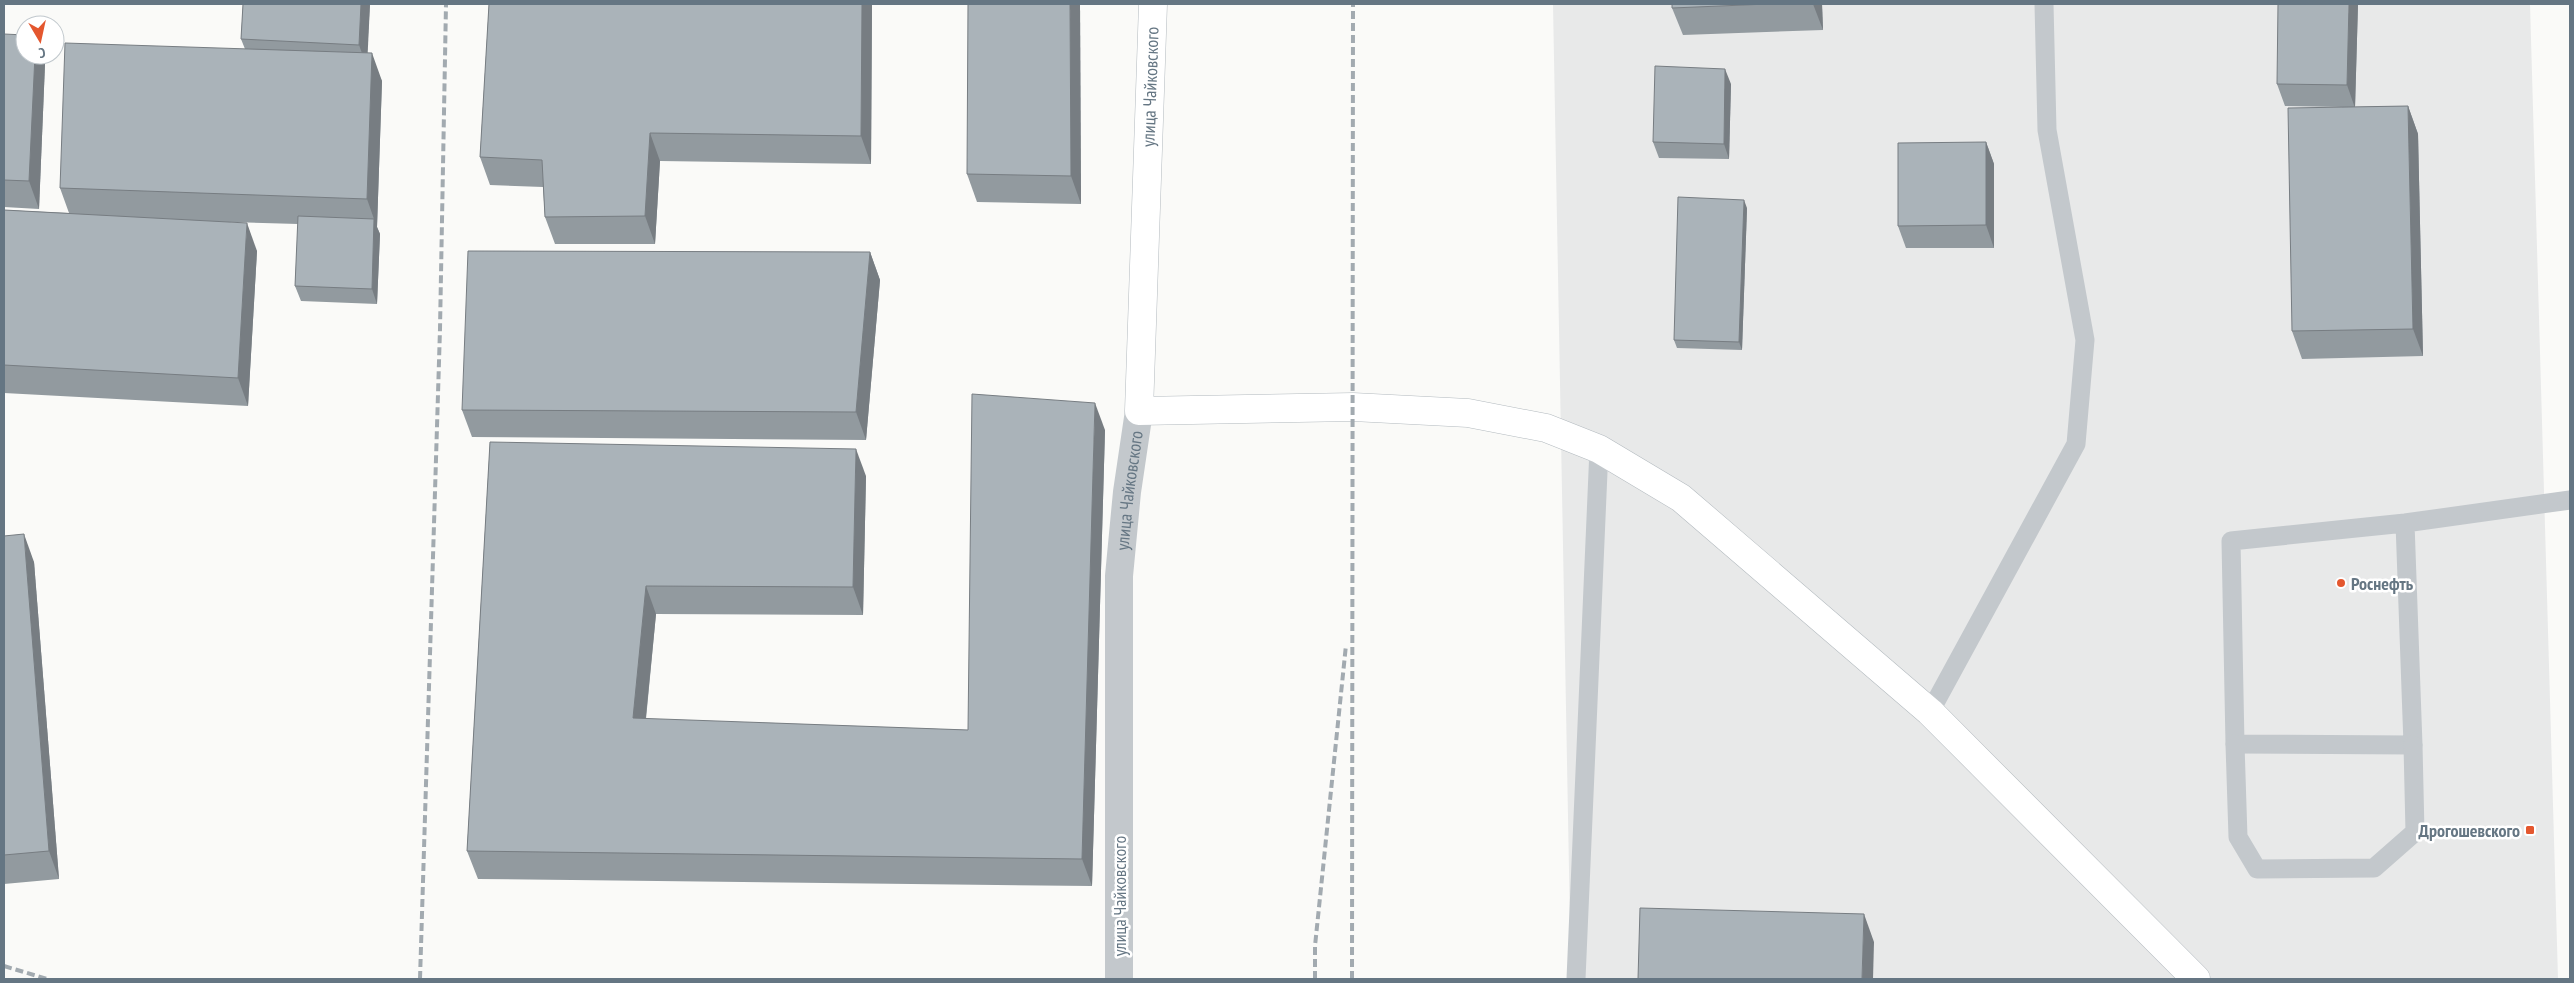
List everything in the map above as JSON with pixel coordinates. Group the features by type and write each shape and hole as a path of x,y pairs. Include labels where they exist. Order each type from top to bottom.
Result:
{"street":[{"name":"улица Чайковского","path":"1119,979 1119,576 1127,492 1139,411 1153,4"},
{"path":"1139,411 1352,407 1468,413 1546,428 1599,449 1681,498 1930,712 2196,979"}],"lane":[{"path":"1930,712 2076,444 2085,340 2047,130 2044,4"},
{"path":"1576,979 1599,449"},
{"path":"2405,523 2415,832 2374,868 2258,869 2238,837 2232,541 2405,523 2570,500"},
{"path":"2235,744 2413,745"}],"shaded area":[{"path":"1553,4 2530,4 2558,979 1571,979"}],"building":[{"path":"243,4 361,4 359,45 241,39"},
{"path":"489,4 862,4 861,136 650,133 645,216 545,217 542,160 480,157"},
{"path":"968,4 1070,4 1071,176 967,174"},
{"path":"1672,4 1768,4 1672,8"},
{"path":"2278,4 2349,4 2347,85 2277,84"},
{"path":"4,34 15,35 15,65 35,65 29,181 4,180"},
{"path":"65,43 372,53 367,199 60,188"},
{"path":"1655,66 1725,69 1724,144 1653,142"},
{"path":"2408,106 2413,329 2292,331 2288,108"},
{"path":"1986,142 1986,225 1898,226 1898,143"},
{"path":"1678,197 1744,200 1739,342 1674,340"},
{"path":"4,210 247,223 238,378 4,365"},
{"path":"298,216 374,219 372,289 295,286"},
{"path":"468,251 870,252 856,412 462,410"},
{"path":"972,394 1095,403 1082,859 467,851 490,442 856,449 853,587 646,586 633,718 968,730"},
{"path":"24,534 49,851 4,855 4,536"},
{"path":"1640,908 1864,914 1862,979 1638,979"}],"railway":[{"path":"420,979 440,329 446,4"},
{"path":"1352,979 1353,4"},
{"path":"1315,979 1315,946 1346,645"},
{"path":"4,966 47,979"}],"place":[{"name":"Роснефть","path":"2341,583"},
{"name":"Дрогошевского","path":"2530,830"}]}
